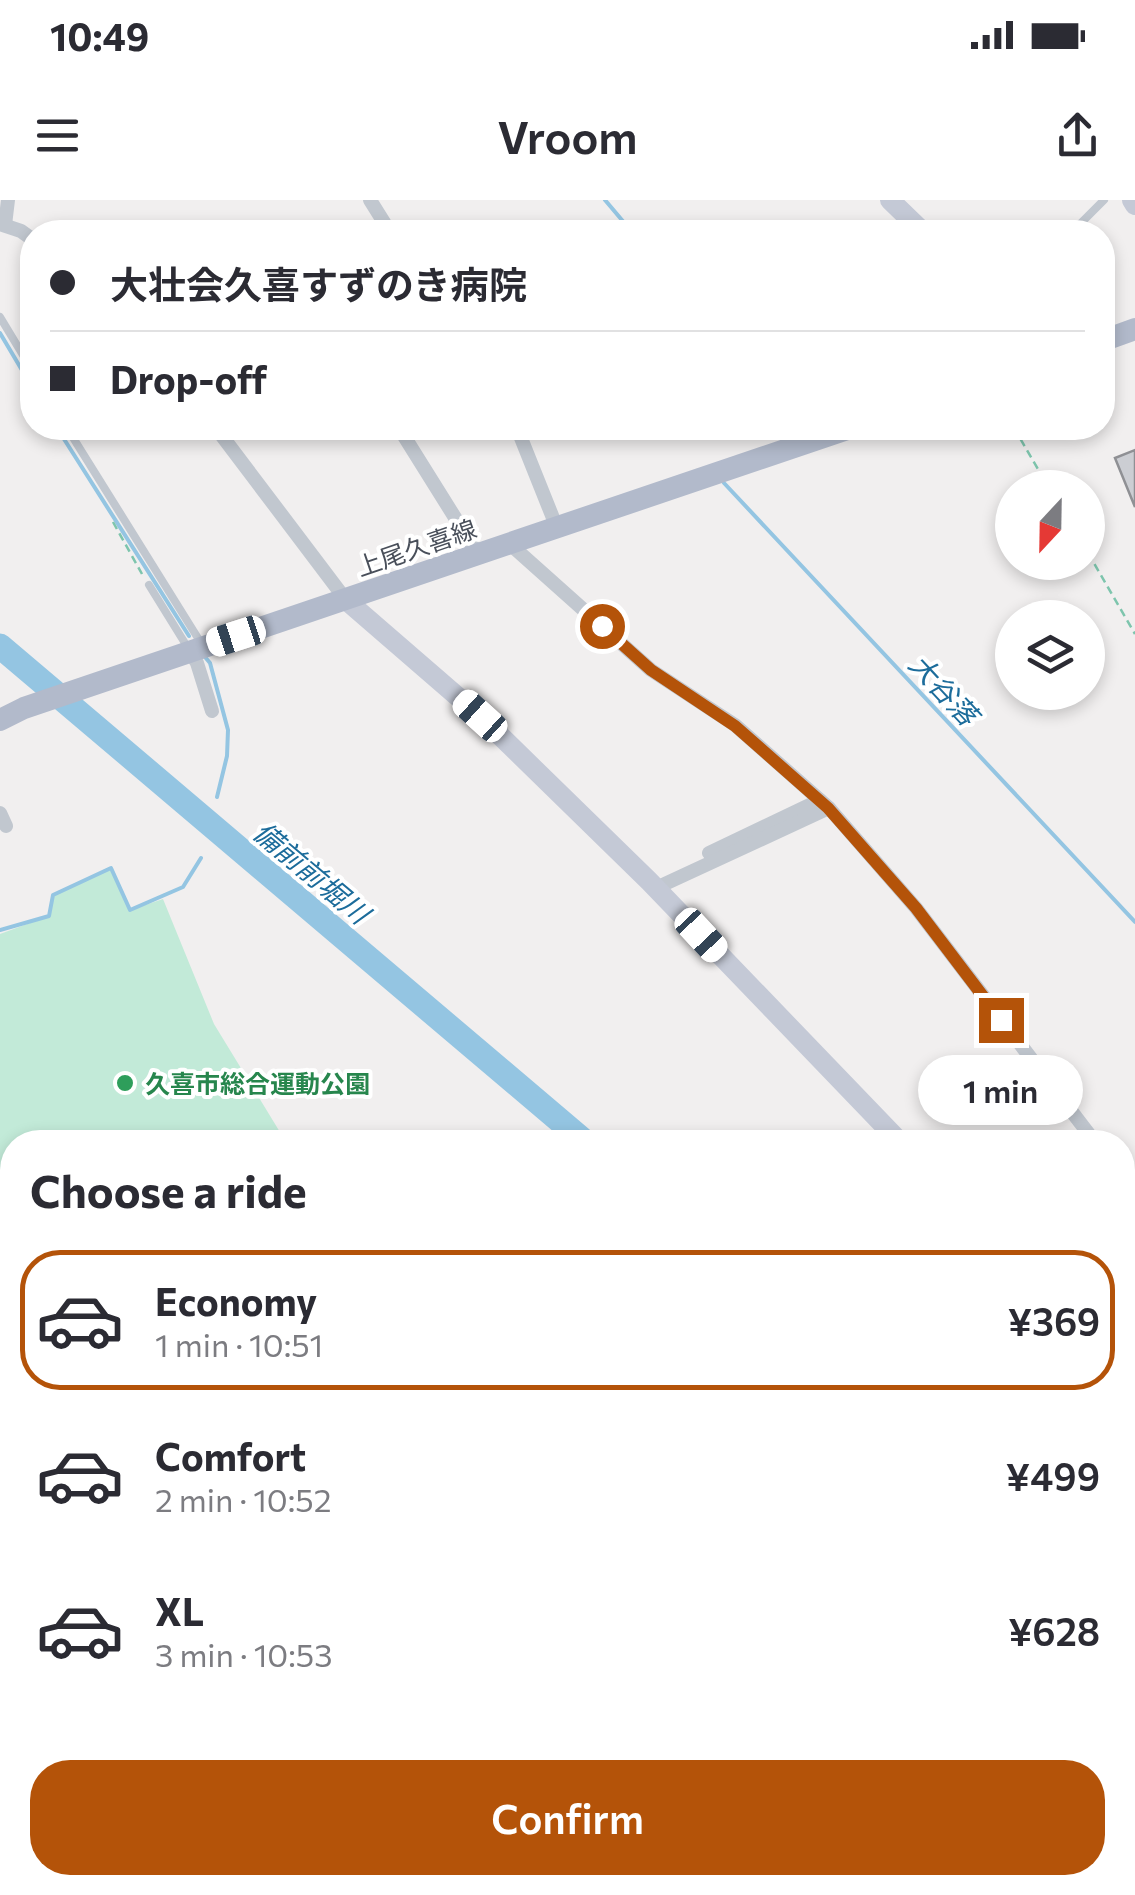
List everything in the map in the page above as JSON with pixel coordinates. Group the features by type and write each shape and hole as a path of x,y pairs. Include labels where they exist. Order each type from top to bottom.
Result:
{"main road":[{"name":"上尾久喜線","path":"0,720 41,702 815,440"}],"street":[{"path":"2,226 8,200"},
{"path":"890,200 911,220"},
{"path":"225,440 346,600 480,716 653,885 888,1130"},
{"path":"406,440 479,556"},
{"path":"523,440 557,528"},
{"path":"511,545 651,670 735,726 824,804 916,908 1086,1130"},
{"path":"196,649 212,711"},
{"path":"653,885 824,804"}],"lane":[{"path":"1084,220 1104,200"},
{"path":"0,317 20,350"},
{"path":"75,440 196,649"},
{"path":"149,585 196,649"}],"path":[{"path":"1021,440 1038,470"},
{"path":"111,523 149,585"},
{"path":"1104,580 1135,634"}],"green space":[{"name":"久喜市総合運動公園","path":"111,868 130,910 163,899 214,1024 279,1130 0,1130 0,934 49,916 53,895"}],"building":[{"path":"1135,450 1135,507 1115,458"}],"waterway":[{"path":"605,200 622,220"},
{"path":"0,333 20,367"},
{"path":"65,440 189,636"},
{"name":"大谷落","path":"724,483 1135,922"},
{"name":"備前前堀川","path":"0,646 571,1130"},
{"path":"205,657 228,730 227,756 217,797"},
{"path":"0,930 49,916 53,895 111,868 130,910 183,887 201,858"}],"place":[{"name":"久喜市総合運動公園","path":"125,1083"}],"route":[{"path":"602,626 651,670 735,726 828,808 916,908 1001,1020"}]}
